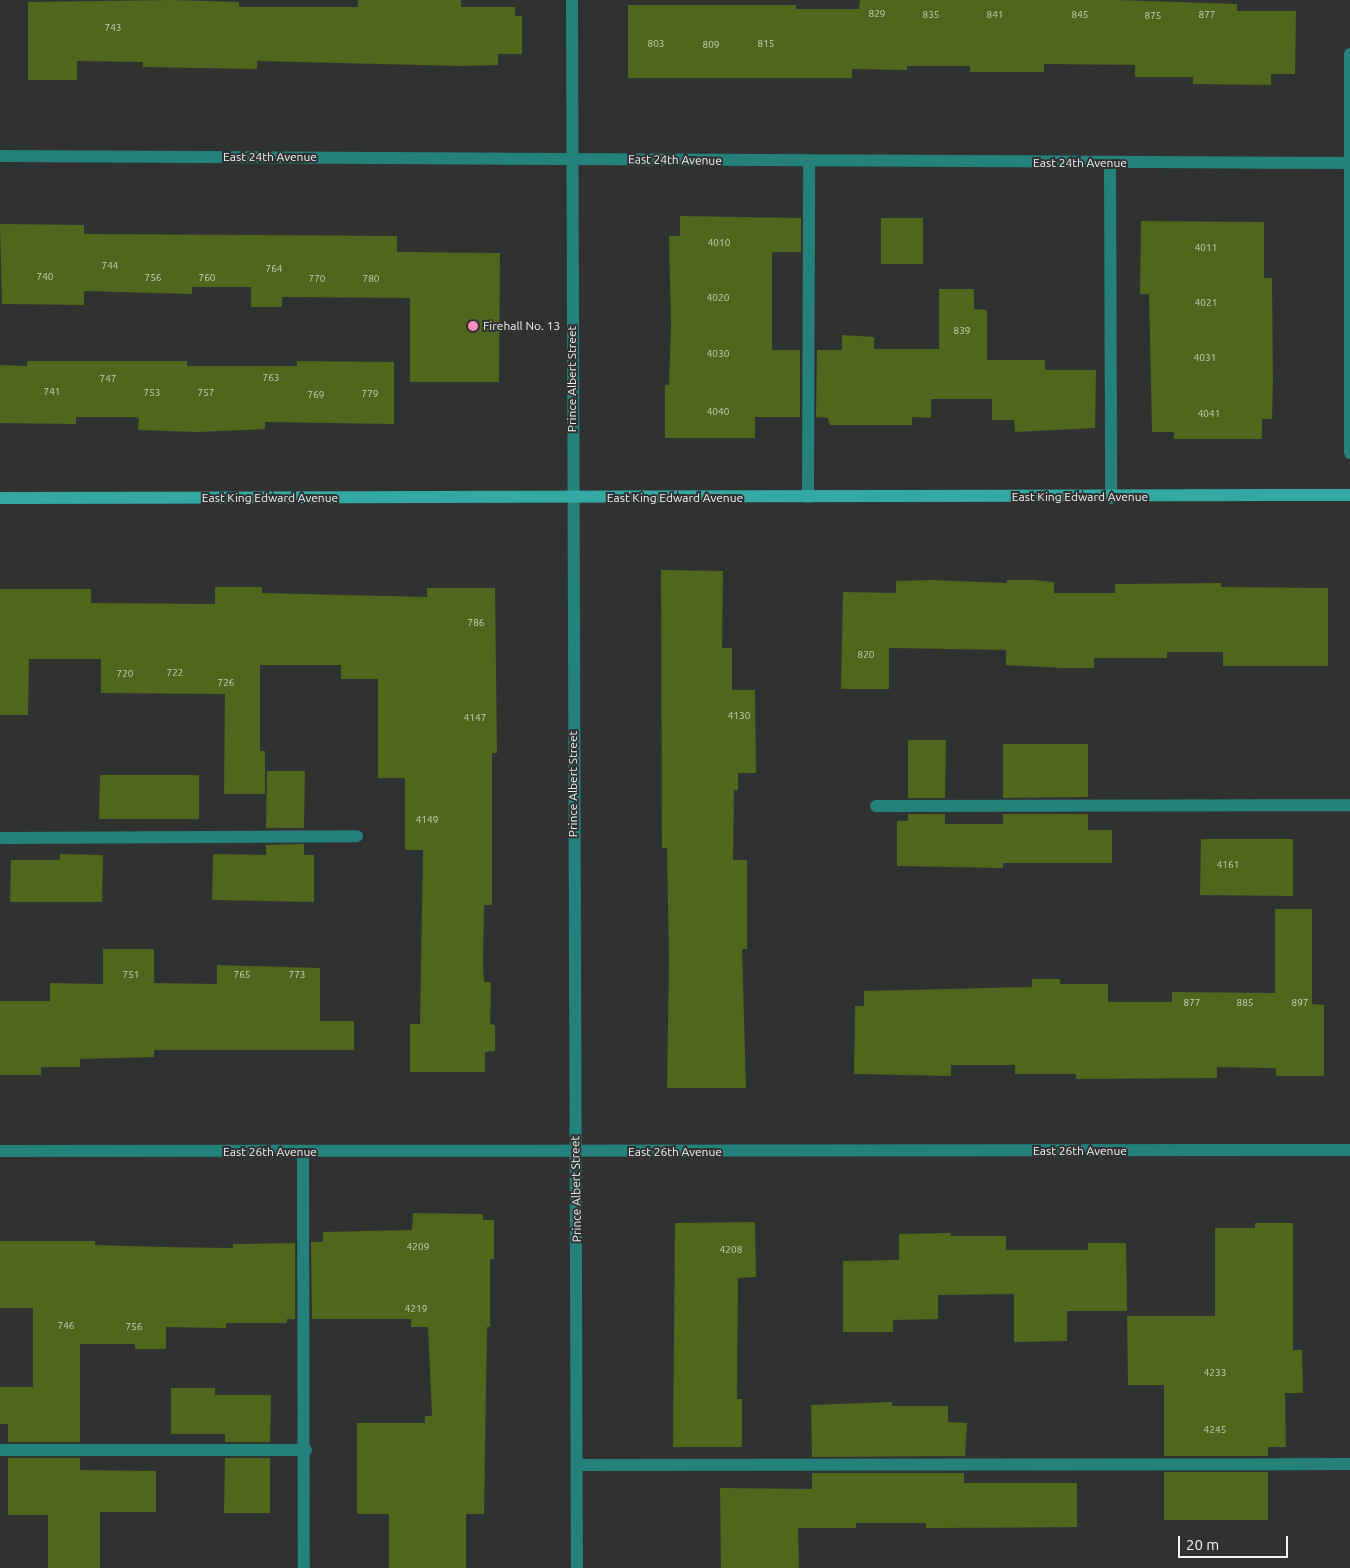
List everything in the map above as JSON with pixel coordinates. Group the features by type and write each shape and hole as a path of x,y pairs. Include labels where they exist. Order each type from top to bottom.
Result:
{"main road":[{"name":"East King Edward Avenue","path":"0,498 1111,498 1350,495"}],"street":[{"name":"Prince Albert Street","path":"572,0 572,498 577,1568"},
{"path":"1350,54 1350,452"},
{"name":"East 24th Avenue","path":"0,156 809,162 1350,163"},
{"path":"808,498 809,162"},
{"path":"1110,163 1111,498"},
{"path":"876,806 1350,805"},
{"path":"0,838 357,836"},
{"name":"East 26th Avenue","path":"0,1151 304,1153 1350,1150"},
{"path":"304,1153 306,1450 304,1568"},
{"path":"0,1450 306,1450"},
{"path":"577,1465 1350,1464"}],"building":[{"path":"172,0 239,2 239,7 358,7 358,0 461,0 461,7 515,7 515,16 522,16 522,54 498,54 498,65 461,66 257,61 257,69 143,67 143,62 77,61 77,80 28,80 28,2"},
{"path":"860,0 1116,0 1237,4 1237,11 1296,11 1295,74 1271,74 1271,85 1193,84 1193,77 1135,77 1135,65 1044,64 1044,72 970,72 970,66 907,66 907,70 852,69 852,78 628,78 628,5 796,5 796,9 859,9"},
{"path":"680,216 801,218 801,252 772,252 772,350 800,350 800,417 755,417 755,438 665,438 665,385 669,385 671,326 669,236 680,236"},
{"path":"881,218 923,218 923,264 881,264"},
{"path":"1141,221 1264,222 1264,278 1272,278 1273,381 1272,419 1262,419 1262,439 1174,439 1174,432 1152,432 1149,294 1140,294"},
{"path":"0,224 84,225 84,234 397,236 397,252 500,253 499,382 410,382 410,298 282,297 282,307 251,307 251,287 192,287 192,294 84,291 84,305 2,304"},
{"path":"939,289 974,289 974,309 987,310 987,360 1045,360 1045,370 1096,370 1095,428 1015,432 1014,420 992,420 992,399 931,399 931,418 912,417 912,425 830,425 828,418 816,417 817,350 842,350 842,335 874,337 874,349 939,349"},
{"path":"27,361 187,361 187,366 297,366 297,361 394,362 394,424 265,422 265,429 197,432 138,430 139,419 135,417 76,417 76,424 0,423 0,365 27,366"},
{"path":"661,570 723,571 722,648 732,648 732,690 755,690 756,773 738,773 738,790 734,790 733,860 747,860 747,949 742,949 746,1088 667,1088 669,960 667,848 662,848"},
{"path":"931,580 1007,583 1007,580 1054,582 1054,593 1115,593 1115,584 1221,583 1221,587 1328,588 1328,666 1223,666 1223,652 1167,652 1167,658 1094,658 1094,668 1062,668 1006,665 1006,650 889,648 889,689 841,689 843,592 896,593 896,581"},
{"path":"215,587 262,587 262,593 427,597 427,588 495,588 497,753 492,753 492,905 484,905 483,964 484,982 491,982 490,1024 495,1025 495,1051 485,1052 485,1072 410,1072 410,1024 420,1024 423,850 405,850 405,778 378,778 378,679 341,679 341,665 260,665 260,751 265,751 265,794 224,794 225,694 101,693 101,659 29,659 28,715 0,715 0,589 91,589 91,603 215,604"},
{"path":"908,740 946,740 945,798 908,798"},
{"path":"1003,744 1088,744 1088,797 1003,798"},
{"path":"267,771 305,771 304,828 266,828"},
{"path":"100,775 199,775 199,819 99,819"},
{"path":"908,814 945,814 945,824 1003,824 1003,814 1088,814 1088,830 1112,830 1112,863 1003,863 1003,868 897,866 897,821 908,821"},
{"path":"1201,839 1293,839 1293,896 1200,895"},
{"path":"304,844 304,855 314,855 314,902 212,900 213,854 266,855 266,845"},
{"path":"60,854 103,855 102,902 10,902 11,860 60,860"},
{"path":"1275,909 1312,909 1312,1004 1324,1005 1324,1076 1276,1076 1276,1068 1217,1067 1217,1078 1076,1079 1076,1074 1015,1074 1015,1065 951,1065 951,1076 854,1074 855,1006 864,1006 864,991 1032,987 1032,979 1060,979 1060,984 1108,984 1108,1002 1172,1002 1172,992 1275,993"},
{"path":"103,949 154,949 154,983 217,984 217,965 320,968 320,1021 354,1021 354,1050 154,1050 154,1057 80,1059 80,1067 41,1067 41,1075 0,1075 0,1001 50,1001 50,983 103,984"},
{"path":"413,1213 483,1214 483,1220 494,1220 494,1259 490,1259 490,1327 487,1327 484,1514 466,1514 466,1568 389,1568 389,1514 357,1514 357,1423 425,1423 425,1416 432,1416 428,1327 411,1327 411,1319 312,1319 311,1242 323,1242 323,1232 412,1230"},
{"path":"755,1222 756,1277 738,1278 737,1399 742,1399 742,1447 673,1447 675,1223"},
{"path":"1255,1223 1293,1223 1293,1350 1302,1350 1303,1393 1285,1393 1286,1447 1268,1447 1268,1456 1164,1456 1164,1385 1128,1385 1127,1316 1215,1316 1215,1228 1255,1228"},
{"path":"951,1233 951,1236 1006,1236 1006,1250 1088,1250 1088,1243 1126,1243 1127,1311 1067,1311 1067,1341 1014,1342 1014,1294 938,1295 938,1319 893,1320 893,1332 843,1332 843,1261 899,1260 899,1234"},
{"path":"0,1241 95,1241 95,1245 233,1248 233,1244 295,1243 295,1319 287,1319 287,1323 226,1323 226,1328 166,1327 166,1349 135,1349 135,1344 80,1344 80,1442 8,1442 8,1424 0,1424 0,1387 33,1387 33,1308 0,1308"},
{"path":"171,1388 215,1388 215,1395 271,1395 270,1442 225,1442 225,1434 171,1434"},
{"path":"892,1402 892,1406 948,1406 948,1422 967,1423 965,1456 812,1457 811,1405"},
{"path":"8,1458 80,1458 80,1470 156,1471 156,1512 100,1512 100,1568 48,1568 48,1515 8,1515"},
{"path":"225,1458 270,1458 270,1513 224,1513"},
{"path":"1164,1472 1268,1472 1268,1520 1164,1520"},
{"path":"812,1473 964,1473 964,1483 1077,1483 1077,1527 926,1528 926,1523 856,1523 856,1528 798,1528 799,1568 721,1568 720,1488 812,1489"}],"place":[{"name":"Firehall No. 13","path":"473,326"}]}
